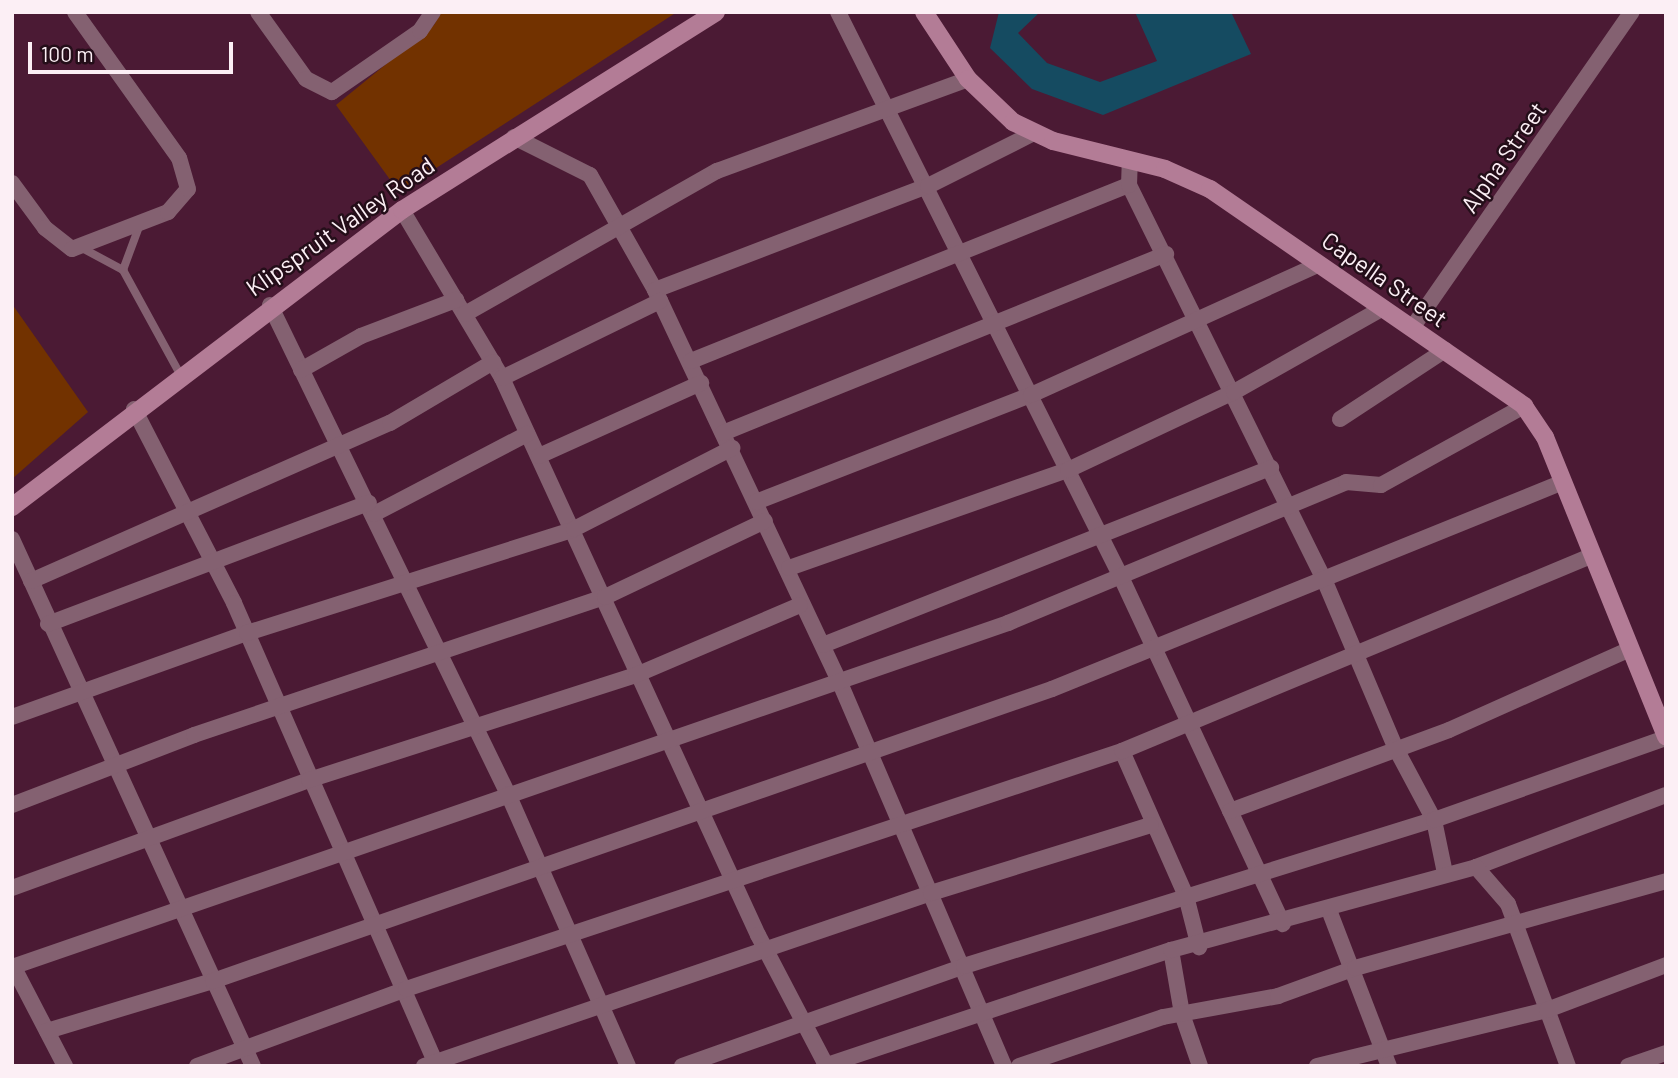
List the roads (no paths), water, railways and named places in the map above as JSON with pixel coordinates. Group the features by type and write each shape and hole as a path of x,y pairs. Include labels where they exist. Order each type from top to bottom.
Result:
{"street":[{"path":"12,183 57,240 82,248 177,206 188,190 187,172 75,12"},
{"path":"258,12 306,79 332,92 420,32 433,12"},
{"name":"Klipspruit Valley Road","path":"12,507 270,305 402,210 716,12"},
{"path":"838,12 928,186 1121,577 1230,811 1263,872 1283,924"},
{"name":"Capella Street","path":"924,12 968,79 998,111 1034,133 1130,160 1210,189 1524,406 1563,481 1628,650 1666,737"},
{"name":"Alpha Street","path":"1412,328 1632,12"},
{"path":"301,370 362,336 460,307 618,223 761,152 968,79"},
{"path":"502,378 657,295 928,186 1034,133"},
{"path":"514,137 590,176 657,295 691,360 723,433 789,568 800,605 823,645 840,683 964,967 1004,1066"},
{"path":"1130,160 1129,185 1201,322 1291,507 1395,747 1434,820 1445,873"},
{"path":"691,360 963,257 1129,185"},
{"path":"402,210 502,378 605,597 636,675 706,811 767,953 825,1065 850,1062 1171,950 1199,947 1283,924 1445,873 1476,867 1666,795"},
{"path":"723,433 997,325 1166,254"},
{"path":"756,502 1031,395 1201,322 1320,264"},
{"path":"270,305 338,447 372,508 438,657 508,794 605,1007 628,1066"},
{"path":"789,568 1068,470 1234,392 1383,308"},
{"path":"1340,419 1445,350"},
{"path":"31,581 187,510 338,447 493,362"},
{"path":"539,456 701,383"},
{"path":"65,1066 13,967 667,737 840,683 1121,577 1353,480 1381,485 1524,406"},
{"path":"134,409 247,633 309,780 406,989 432,1065 767,953 931,893 1151,825"},
{"path":"48,624 212,560 372,508 527,434"},
{"path":"12,717 247,633 574,529 732,448"},
{"path":"823,645 1270,468"},
{"path":"47,1031 212,981 539,866 706,811 1154,649 1323,577 1563,481"},
{"path":"12,805 113,766 438,657 605,597 765,521"},
{"path":"12,539 177,908 253,1066"},
{"path":"197,1066 406,989 1122,751 1591,556"},
{"path":"12,888 309,780 636,675 800,605"},
{"path":"1230,811 1395,747 1449,730 1628,650"},
{"path":"682,1066 964,967 1434,820 1666,737"},
{"path":"1122,751 1151,825 1186,896 1199,947"},
{"path":"1476,867 1500,891 1568,1066"},
{"path":"1020,1066 1182,1014 1278,996 1355,968 1516,927 1666,881"},
{"path":"1329,910 1355,968 1389,1066"},
{"path":"1171,950 1182,1014 1200,1066"},
{"path":"1317,1066 1547,1010 1666,965"},
{"path":"1628,1066 1666,1052"}],"lane":[{"path":"123,270 140,224"},
{"path":"82,248 123,270 180,374"}]}
